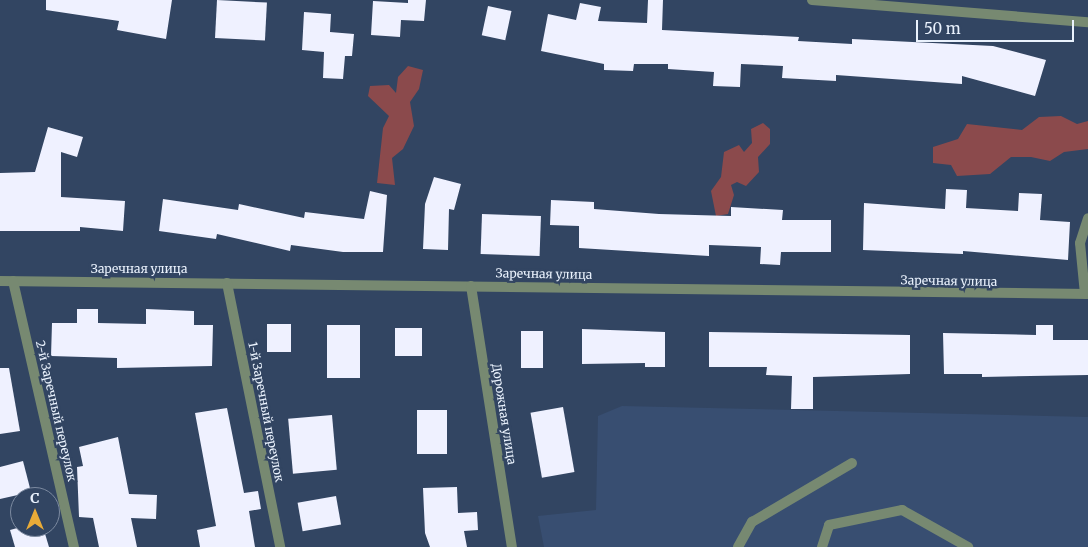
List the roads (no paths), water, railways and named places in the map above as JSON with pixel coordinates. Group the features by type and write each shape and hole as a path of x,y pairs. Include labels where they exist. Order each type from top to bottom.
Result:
{"street":[{"path":"812,0 1088,22"},
{"path":"1086,294 1080,243 1088,218"},
{"name":"Заречная улица","path":"0,281 1086,294"},
{"name":"2-й Заречный переулок","path":"13,281 74,547"},
{"name":"1-й Заречный переулок","path":"227,283 280,547"},
{"name":"Дорожная улица","path":"471,286 512,547"},
{"path":"738,547 752,522 852,463"},
{"path":"822,547 829,525 902,510 968,547"}]}
